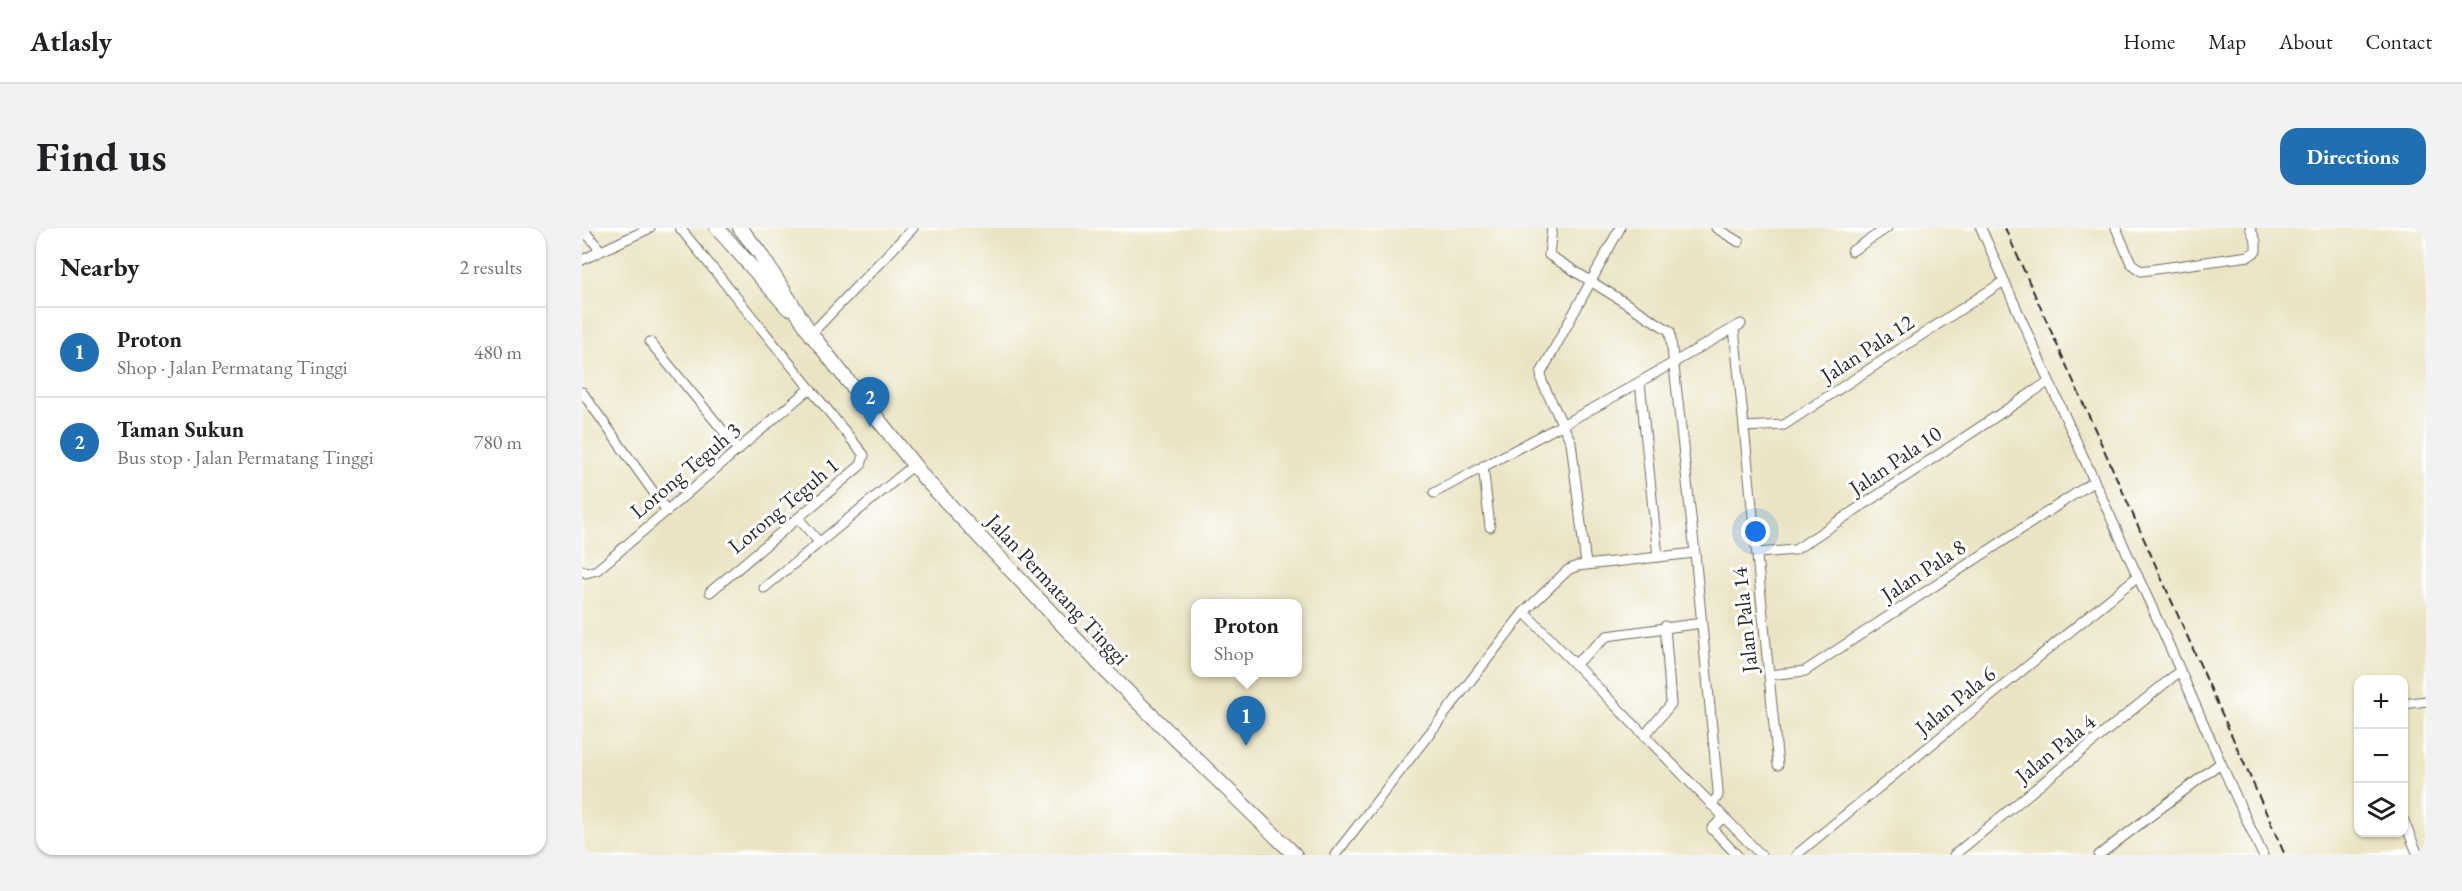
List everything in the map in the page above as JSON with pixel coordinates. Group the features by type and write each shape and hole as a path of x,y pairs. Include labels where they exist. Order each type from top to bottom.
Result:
{"highway":[{"name":"Jalan Permatang Tinggi","path":"717,228 812,334 914,465 1106,671 1289,853"},
{"name":"Jalan Permatang Tinggi","path":"740,228 759,252 812,334"}],"street":[{"path":"582,260 650,228"},
{"name":"Lorong Teguh 1","path":"680,228 864,454 861,465 710,592"},
{"path":"812,334 913,228"},
{"path":"1552,228 1549,255 1670,331 1718,790 1718,795 1711,805"},
{"path":"1586,565 1571,442 1542,382 1541,373 1620,228"},
{"path":"1716,228 1739,242"},
{"path":"1852,251 1887,228"},
{"path":"1982,228 2048,382 2138,576 2219,764 2263,855"},
{"path":"2116,228 2131,263 2141,271 2249,256 2256,251 2256,241 2250,228"},
{"path":"584,234 601,251"},
{"name":"Jalan Pala 12","path":"1744,428 1784,425 2004,281"},
{"name":"Jalan Pala 14","path":"1675,362 1737,326 1744,428 1778,765"},
{"path":"650,342 739,450"},
{"path":"1434,493 1563,425 1675,362"},
{"path":"1640,382 1658,557"},
{"name":"Jalan Pala 10","path":"1756,553 1795,550 2048,382"},
{"name":"Lorong Teguh 3","path":"582,570 586,573 597,570 810,388"},
{"path":"582,392 667,511"},
{"path":"764,588 914,465"},
{"path":"1483,466 1490,527"},
{"name":"Jalan Pala 8","path":"1769,675 1805,671 2093,482"},
{"path":"798,518 819,542"},
{"path":"1335,855 1524,612 1571,567 1695,553"},
{"name":"Jalan Pala 6","path":"1796,855 2138,576"},
{"path":"1524,612 1761,855"},
{"path":"1575,664 1606,636 1665,626 1702,623"},
{"path":"1645,735 1671,704 1665,626"},
{"name":"Jalan Pala 4","path":"1954,855 2180,671"},
{"path":"2408,703 2426,701"},
{"path":"2099,855 2219,764"},
{"path":"1723,817 1712,829 1737,855"},
{"path":"2408,833 2418,855"}],"railway":[{"path":"2005,228 2285,855"}],"place":[{"name":"Taman Sukun","path":"870,427"},
{"name":"Proton","path":"1246,746"}]}
